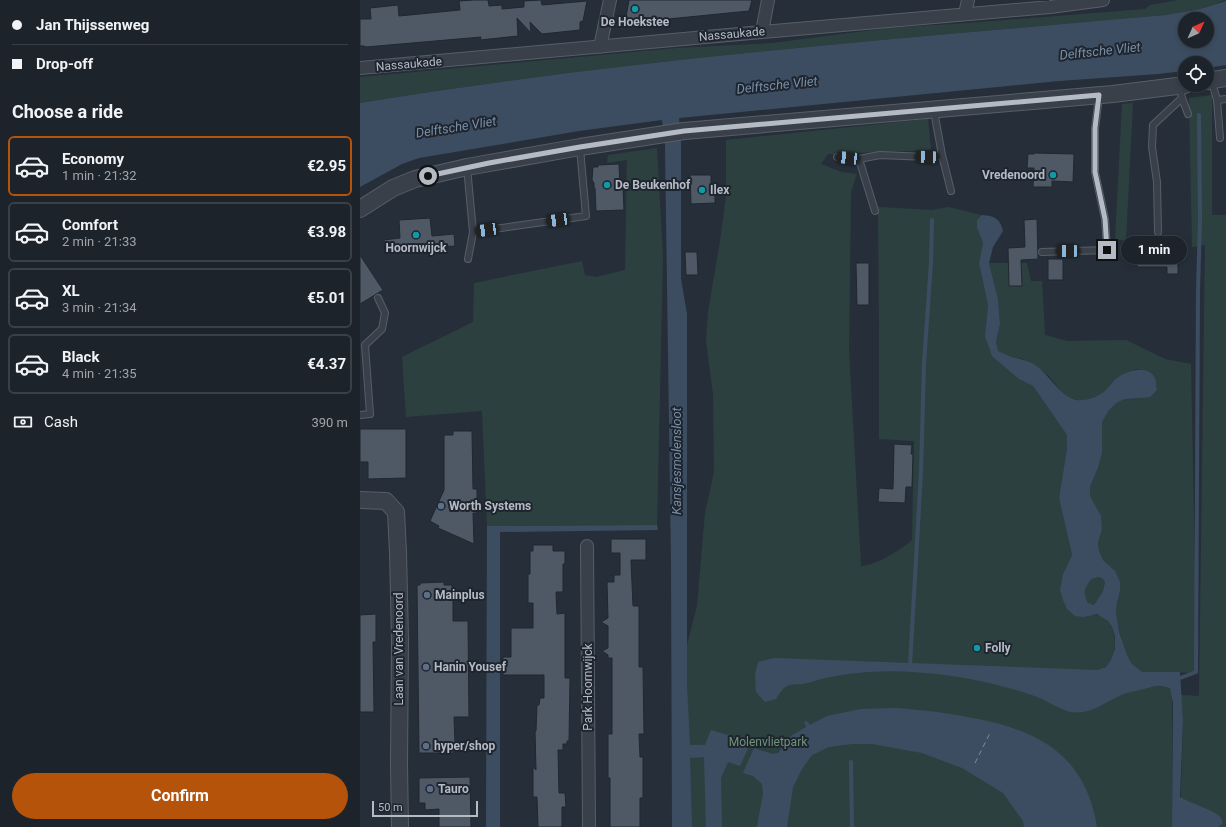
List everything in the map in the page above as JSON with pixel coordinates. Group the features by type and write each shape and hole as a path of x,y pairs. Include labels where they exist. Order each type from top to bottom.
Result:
{"street":[{"path":"600,47 610,0"},
{"path":"762,32 768,0"},
{"path":"965,14 968,0"},
{"name":"Nassaukade","path":"360,68 1050,7 1103,0"},
{"path":"360,209 393,188 415,179 467,167 580,147 684,131 1178,89"},
{"name":"Laan van Vredenoord","path":"360,500 386,501 396,512 399,608 400,827"},
{"name":"Park Hoornwijck","path":"587,546 589,827"}],"lane":[{"path":"1215,80 1220,138"},
{"path":"1158,232 1157,182 1152,147 1153,125 1180,92"},
{"path":"1183,92 1188,114"},
{"path":"1042,252 1107,250 1105,219 1095,172 1095,128 1099,95"},
{"path":"1217,100 1226,99"},
{"path":"933,109 951,192"},
{"path":"473,232 586,216 580,147"},
{"path":"837,157 859,159 880,155 927,157 942,155"},
{"path":"859,159 875,211"},
{"path":"467,167 473,232 468,259"},
{"path":"360,415 370,414 365,345 382,329 385,313 378,298"}],"green space":[{"path":"1179,0 1226,0 1200,9 1166,15 661,62 561,74 360,103 360,77 677,48 772,43 889,28 1145,9 1150,5"},
{"path":"1212,95 1212,215 1226,215 1226,827 1180,827 1183,721 1181,695 1199,696 1205,245 1192,247 1189,98"},
{"path":"1133,103 1126,240 1115,240 1122,104"},
{"name":"Molenvlietpark","path":"928,119 931,150 828,154 821,164 842,172 857,174 851,192 849,351 861,566 888,557 912,540 914,441 879,439 878,207 932,210 948,207 982,215 977,220 977,228 983,243 979,263 988,305 985,336 1019,379 1033,386 1067,435 1067,448 1059,498 1072,555 1063,574 1084,617 1096,615 1103,617 1109,622 1113,629 1115,646 1113,654 1110,662 1102,669 1132,664 1127,655 1119,632 1116,612 1120,591 1115,571 1103,560 1099,551 1098,542 1102,530 1090,496 1090,487 1098,468 1102,453 1102,422 1109,410 1118,402 1125,399 1139,398 1147,371 1137,369 1128,372 1117,378 1101,395 1081,401 1069,398 1048,375 1024,359 1012,357 998,351 996,342 1000,324 998,299 989,263 1027,263 1031,281 1042,281 1045,335 1067,341 1126,340 1165,359 1191,364 1197,673 1172,672 1172,827 683,827 687,645 697,606 705,513 714,472 713,394 706,341 708,312 726,197 726,140"},
{"path":"657,148 663,257 657,525 487,526 482,411 406,417 402,357 473,322 474,283 582,261 585,275 596,277 625,270 627,160 607,163 608,155"},
{"path":"1098,577 1105,581 1103,591 1094,605 1088,603 1085,596 1085,590 1091,578"}],"water":[{"path":"1226,1 1226,65 1214,67 1214,56 1178,56 1178,72 1059,81 679,118 681,144 681,279 687,314 687,686 690,745 705,745 711,730 751,742 740,766 728,762 721,778 722,827 706,827 704,757 690,758 692,827 672,827 671,561 665,145 662,120 579,131 419,158 402,164 360,187 360,103 561,74 661,62 1178,13 1178,48 1214,48 1214,12 1183,12 1200,9"},
{"path":"982,215 996,218 1003,231 993,247 989,263 998,299 1000,324 996,342 998,351 1032,363 1041,369 1063,393 1075,400 1086,400 1099,395 1121,375 1132,371 1144,370 1149,372 1153,375 1156,381 1157,390 1150,397 1125,399 1118,402 1109,410 1102,422 1102,453 1098,468 1090,487 1090,496 1101,516 1102,530 1098,542 1099,551 1103,560 1115,571 1120,582 1116,612 1119,632 1127,655 1132,664 1142,672 1180,672 1183,721 1180,797 1208,809 1221,818 1223,823 1218,827 1172,827 1173,703 1170,688 1154,686 1126,693 1089,711 1082,712 1067,711 1033,695 982,681 908,672 883,671 858,673 834,676 805,684 791,685 784,688 776,699 765,702 756,692 755,675 758,662 774,658 1098,670 1106,667 1111,660 1115,649 1115,636 1108,621 1097,614 1084,617 1075,616 1067,609 1063,600 1060,590 1063,574 1072,555 1059,498 1067,448 1067,435 1033,386 1019,379 992,356 985,336 988,305 979,263 983,243 977,228 977,220","holes":["1098,577 1102,578 1105,582 1103,591 1094,605 1088,603 1085,593 1087,585 1091,579"]},
{"path":"657,525 658,530 500,532 500,827 486,827 487,526"},
{"path":"894,708 936,712 978,719 1022,732 1041,741 1058,752 1072,766 1083,783 1091,803 1097,827 1024,827 1023,821 1003,793 962,768 922,753 872,744 852,744 829,747 812,755 802,769 793,787 787,827 757,827 763,794 762,784 753,776 743,773 754,748 773,754 778,753 791,736 806,727 804,722 807,721 810,725 827,716 861,709"}],"building":[{"path":"488,0 489,6 502,5 502,9 524,7 524,1 541,0 542,5 587,1 583,21 580,22 580,30 542,34 530,22 531,33 517,18 518,36 480,40 481,37 366,47 360,46 360,19 371,19 370,8 398,5 399,16 460,10 459,1"},
{"path":"629,0 752,0 749,11 636,21 633,25 626,17"},
{"name":"Vredenoord","path":"1028,154 1074,154 1073,182 1052,181 1052,187 1033,187 1034,168 1027,168"},
{"name":"De Beukenhof","path":"619,164 620,189 623,189 624,210 596,211 595,188 592,180 593,167 598,167 598,165"},
{"name":"Ilex","path":"690,175 711,175 711,188 715,192 715,203 691,204"},
{"name":"Hoornwijck","path":"430,218 432,236 454,234 455,246 385,251 384,240 400,238 399,220"},
{"path":"1037,219 1038,259 1021,260 1022,286 1009,286 1008,248 1025,247 1024,220"},
{"path":"1173,250 1173,254 1178,254 1178,274 1167,274 1167,267 1137,267 1137,251"},
{"path":"685,252 697,252 698,275 686,275"},
{"path":"360,255 383,290 360,304"},
{"path":"1048,259 1063,259 1063,280 1048,280"},
{"path":"856,263 869,263 869,305 857,305"},
{"path":"360,429 406,429 406,478 368,479 368,462 360,462"},
{"path":"453,431 472,431 473,489 477,489 477,513 473,513 474,544 438,528 439,526 430,521 444,490 444,435 453,435"},
{"path":"894,444 912,445 912,487 906,487 905,503 878,502 879,488 893,489"},
{"path":"611,539 646,539 646,560 631,560 633,606 639,606 639,667 643,667 644,734 639,734 640,757 643,757 643,798 640,798 640,827 610,827 608,734 612,734 612,658 608,658 608,655 602,651 608,648 608,626 601,622 608,618 607,582 614,582 614,575 620,575 620,553 611,553"},
{"path":"533,545 553,545 553,551 565,551 565,564 563,564 563,592 556,592 557,614 565,613 565,678 570,678 569,741 567,741 567,744 563,744 563,750 558,750 559,793 565,793 566,807 562,807 562,827 538,827 537,797 533,797 533,767 536,770 535,731 537,705 539,705 540,698 544,698 544,675 503,675 503,657 511,657 511,628 533,628 533,603 528,603 528,574 530,574 530,551 533,551"},
{"path":"444,582 444,585 452,585 453,621 468,621 469,717 454,717 454,753 419,753 417,585 420,585 420,583"},
{"path":"376,614 376,642 373,642 374,712 360,712 360,615"},
{"path":"470,777 471,827 439,827 439,809 425,810 425,803 419,803 419,778"}],"waterway":[{"path":"1180,678 1196,672 1198,291 1200,220 1199,115"},
{"path":"910,665 921,472 924,364 931,262 932,220"},
{"path":"851,762 852,827"}],"ferry route":[{"path":"975,763 990,733"}],"place":[{"name":"De Hoekstee","path":"635,9"},
{"name":"Vredenoord","path":"1053,175"},
{"name":"De Beukenhof","path":"607,185"},
{"name":"Ilex","path":"702,190"},
{"name":"Hoornwijck","path":"416,235"},
{"name":"Worth Systems","path":"441,506"},
{"name":"Mainplus","path":"427,595"},
{"name":"Folly","path":"977,648"},
{"name":"Hanin Yousef","path":"426,667"},
{"name":"hyper/shop","path":"426,746"},
{"name":"Tauro","path":"430,789"}],"route":[{"path":"428,176 467,167 580,147 684,131 1099,95 1095,128 1095,172 1105,219 1107,250"}],"water label":[{"name":"Delftsche Vliet","path":"1100,51"},
{"name":"Delftsche Vliet","path":"777,85"},
{"name":"Delftsche Vliet","path":"456,127"},
{"name":"Kansjesmolensloot","path":"676,461"}]}
